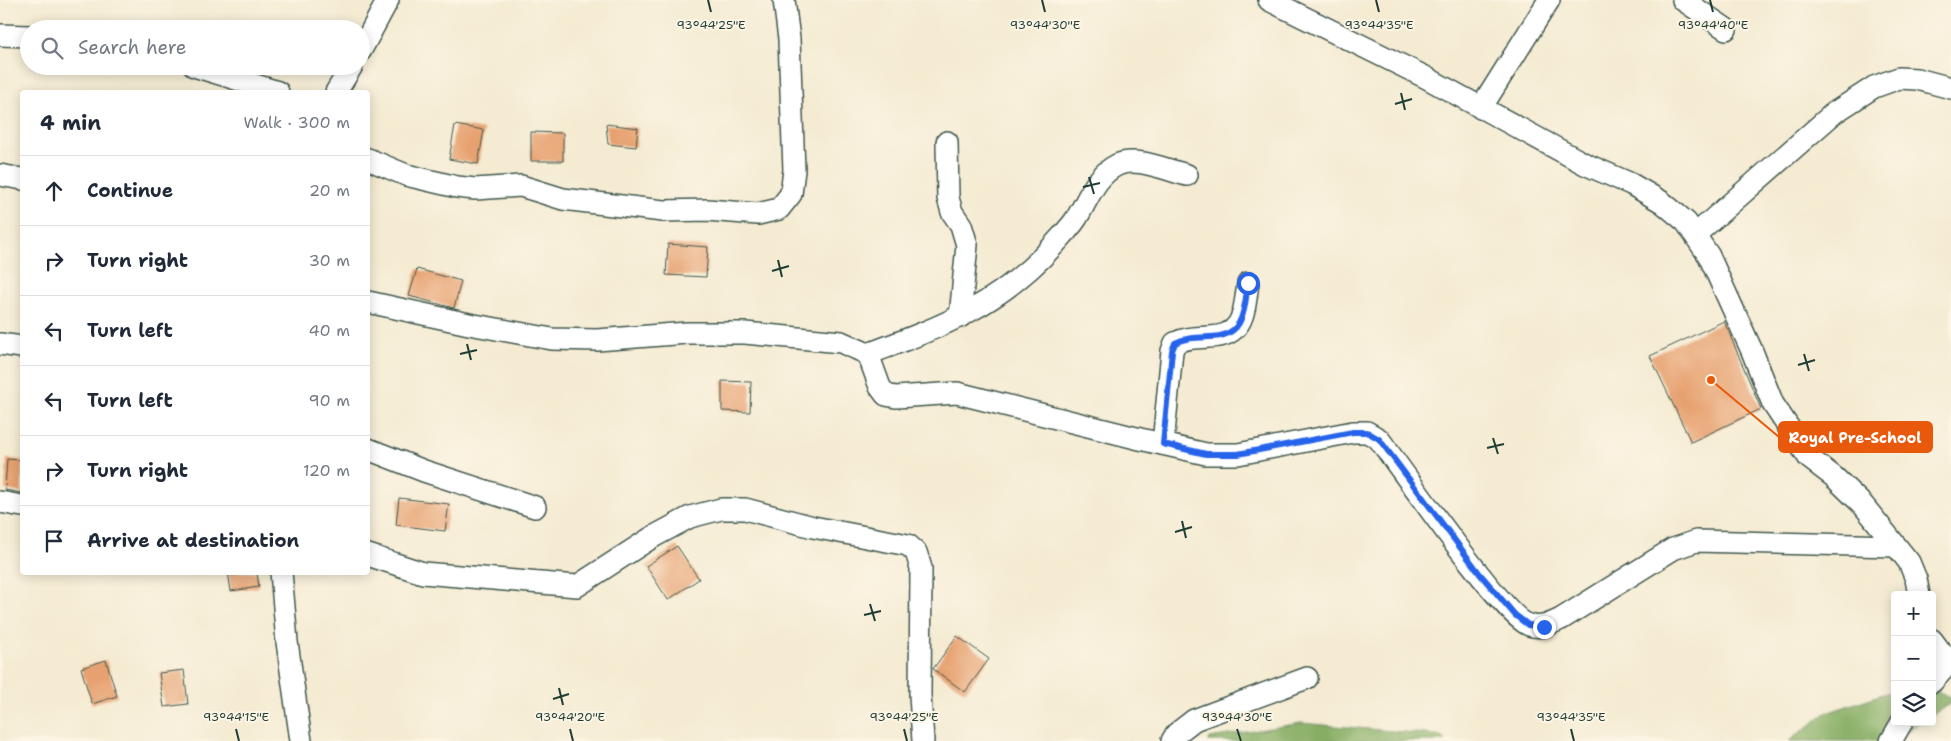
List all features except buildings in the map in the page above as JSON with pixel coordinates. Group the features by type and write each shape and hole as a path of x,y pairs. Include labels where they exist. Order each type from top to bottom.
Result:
{"street":[{"path":"370,33 388,0"},
{"path":"370,160 406,175 457,187 521,186 563,198 663,211 707,210 758,214 779,209 791,194 794,170 790,54 784,0"},
{"path":"1269,0 1425,77 1585,164 1631,184 1662,202 1686,222 1696,234 1708,256 1752,351 1773,404 1809,458 1834,477 1862,505 1896,546 1908,562 1916,579 1918,591"},
{"path":"1481,108 1549,0"},
{"path":"1683,0 1726,29"},
{"path":"0,35 20,36"},
{"path":"223,75 272,90"},
{"path":"337,90 346,75"},
{"path":"1696,234 1834,113 1874,87 1899,78 1916,79 1951,88"},
{"path":"946,142 948,198 952,212 961,225 967,245 960,317"},
{"path":"868,354 960,317 1012,285 1053,246 1075,220 1103,175 1116,166 1130,161 1187,175"},
{"path":"0,174 20,179"},
{"path":"1163,444 1172,351 1175,343 1187,337 1212,338 1237,328 1243,320 1248,283"},
{"path":"370,302 469,324 552,339 598,340 687,333 745,333 841,342 868,354 876,370 880,387 886,395 896,397 957,392 1206,454 1238,454 1353,432 1367,432 1379,439 1480,574 1515,615 1528,625 1544,627 1561,619 1673,549 1696,541 1896,546"},
{"path":"0,344 20,347"},
{"path":"370,450 424,471 535,507"},
{"path":"0,502 20,506"},
{"path":"370,556 423,573 577,586 659,533 690,517 721,509 745,509 814,527 908,545 916,552 922,568 920,695 923,741"},
{"path":"281,575 287,642 301,741"},
{"path":"1933,681 1951,661 1936,645"},
{"path":"1172,741 1176,734 1194,720 1308,678"},
{"path":"1892,741 1900,726"}],"green space":[{"path":"1891,691 1891,726 1915,726 1893,741 1789,741 1826,713"},
{"path":"1936,691 1951,697 1951,703 1936,712"},
{"path":"1301,723 1438,735 1446,741 1207,741 1210,738"}],"place":[{"name":"Royal Pre-School","path":"1711,380"}],"route":[{"path":"1248,283 1243,320 1237,328 1212,338 1187,337 1175,343 1172,351 1163,444 1206,454 1238,454 1353,432 1367,432 1379,439 1480,574 1515,615 1528,625 1544,627"}]}
